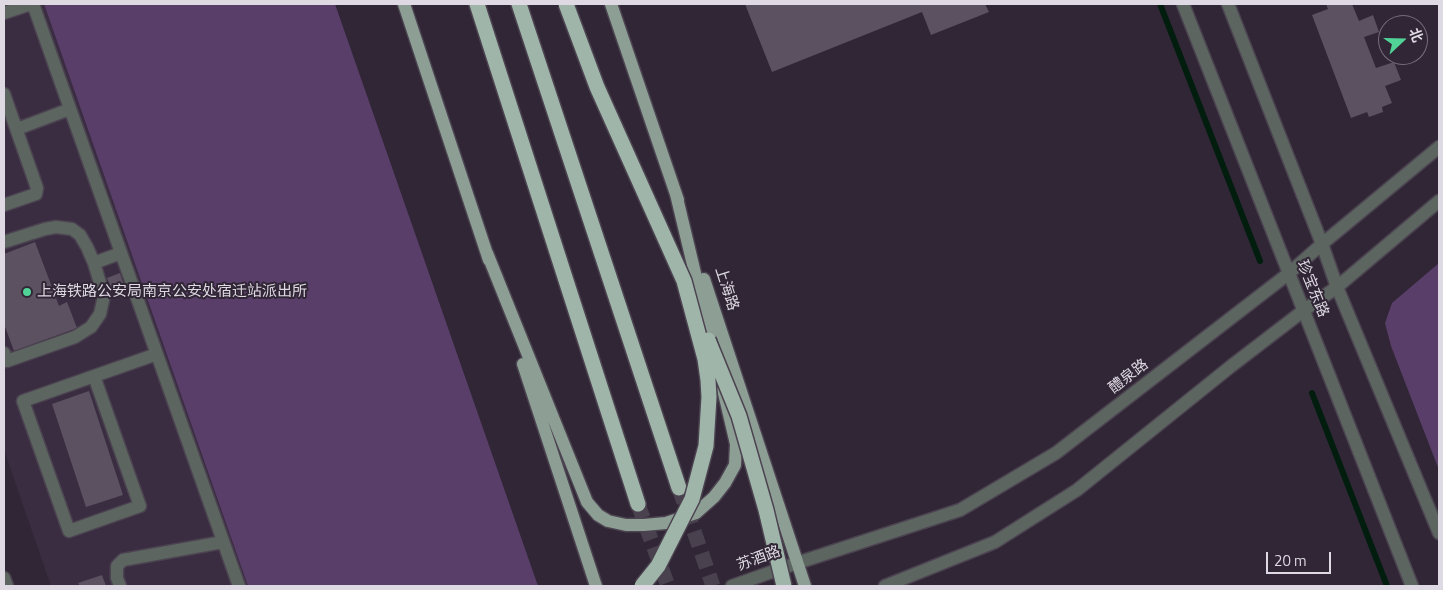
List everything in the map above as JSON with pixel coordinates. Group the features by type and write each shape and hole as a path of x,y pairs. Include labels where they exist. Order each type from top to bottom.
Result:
{"highway":[{"path":"477,4 638,504"},
{"path":"519,4 679,488"},
{"path":"566,4 597,87 684,282 738,416 766,510 784,586"},
{"path":"642,586 658,566 692,499 706,446 709,397 708,380 684,282"}],"main road":[{"path":"404,4 596,586"},
{"name":"上海路","path":"611,4 676,194 805,586"},
{"path":"487,253 587,502 598,515 608,521 644,526 666,523 696,513 714,498 735,465 736,444 676,194"}],"street":[{"path":"4,13 32,4 238,586"},
{"name":"珍宝东路","path":"1183,4 1412,586"},
{"name":"珍宝东路","path":"1228,4 1337,287 1439,532"},
{"path":"4,94 37,188 36,194 4,205"},
{"path":"17,129 70,109"},
{"name":"醴泉路","path":"797,563 960,510 1056,454 1288,274 1439,147"},
{"path":"885,586 995,542 1077,490 1303,311 1337,287 1439,201"},
{"path":"4,242 45,228 72,229 80,235 94,263 104,296 100,314 90,327 75,337 7,361 4,353"},
{"path":"94,263 121,253"},
{"path":"94,376 140,506 69,531 23,401 94,376 157,354"},
{"path":"120,586 117,578 117,566 123,560 223,542"},
{"name":"苏酒路","path":"732,586 797,563"},
{"path":"4,578 5,586"}],"shaded area":[{"path":"4,4 44,4 248,586 51,586 4,450"},
{"path":"44,4 335,4 538,586 248,586"},
{"path":"1439,263 1439,470 1391,346 1385,323 1392,303"}],"building":[{"path":"745,4 985,4 989,12 931,35 922,12 772,72"},
{"path":"1326,4 1352,4 1359,21 1373,15 1378,32 1364,37 1376,68 1385,65 1395,65 1401,80 1385,86 1392,103 1382,107 1383,112 1369,117 1367,112 1351,118 1312,15 1328,9"},
{"path":"35,242 59,306 67,302 77,328 14,351 4,324 4,254"},
{"path":"120,273 124,286 112,290 107,278"},
{"path":"89,391 123,495 86,507 52,404"},
{"path":"102,575 106,586 80,586 78,583"}],"waterway":[{"path":"1160,4 1260,261"},
{"path":"1312,393 1387,586"}],"tunnel":[{"path":"679,488 713,586"},
{"path":"638,504 668,586"}],"place":[{"name":"上海铁路公安局南京公安处宿迁站派出所","path":"27,292"}]}
